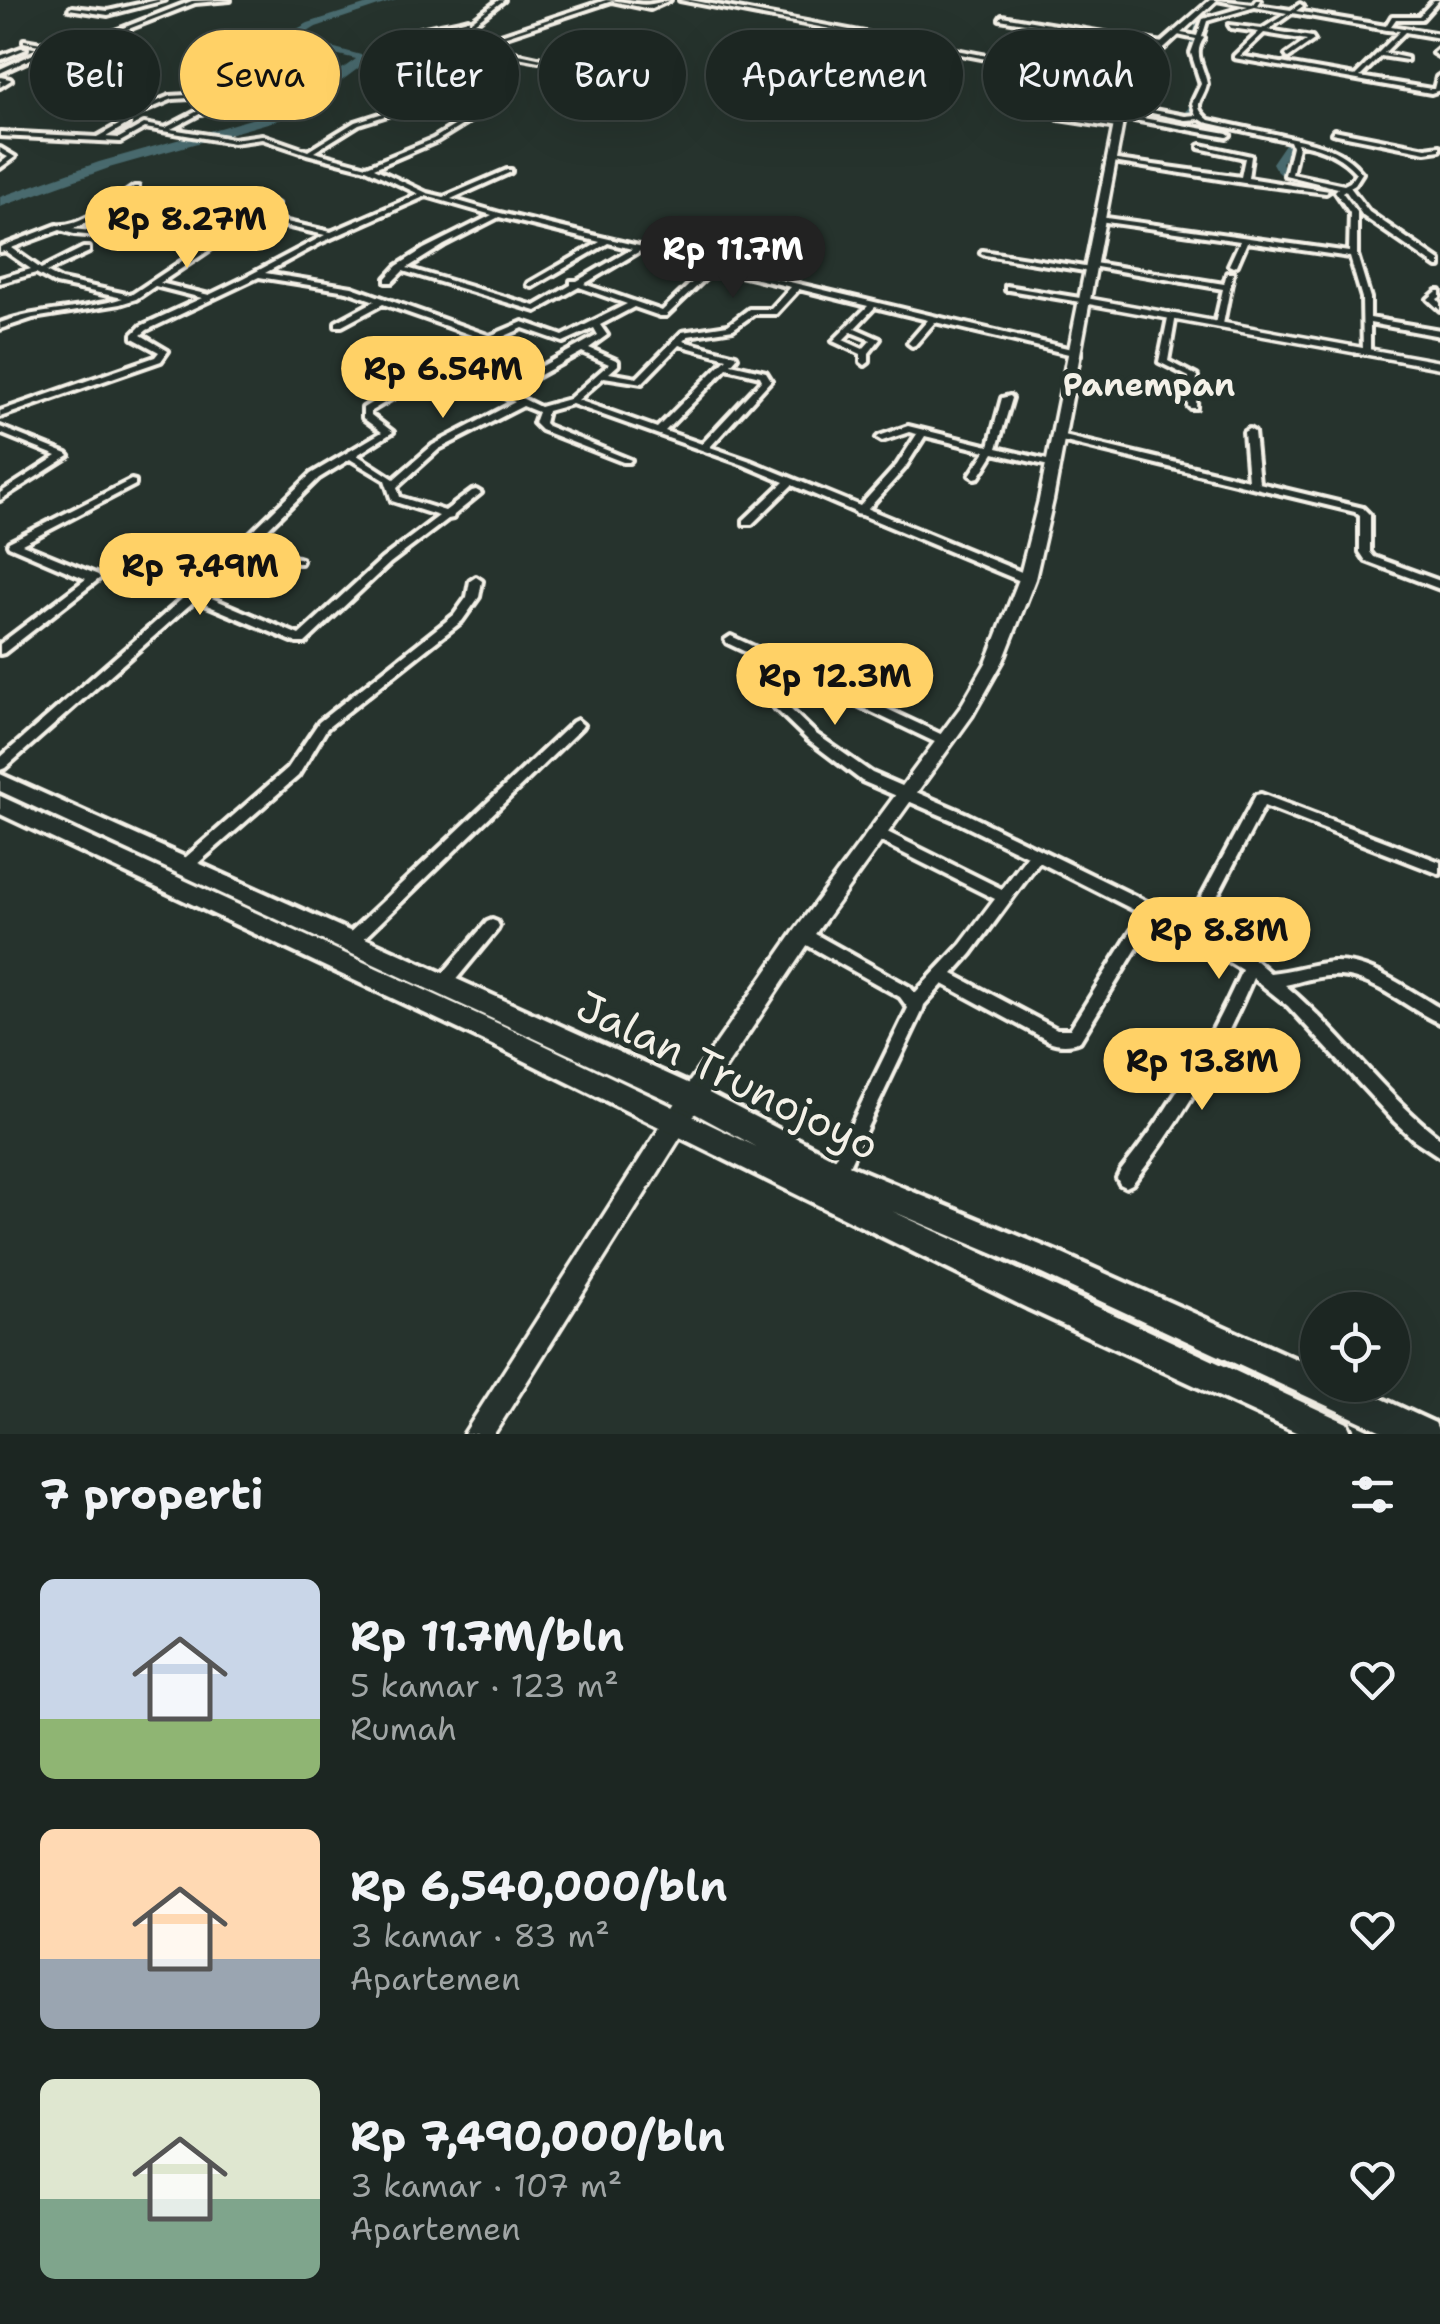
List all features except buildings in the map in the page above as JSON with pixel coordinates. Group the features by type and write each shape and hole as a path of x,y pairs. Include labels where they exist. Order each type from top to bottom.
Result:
{"highway":[{"name":"Jalan Trunojoyo","path":"0,782 444,983 831,1184 1336,1434"},
{"name":"Jalan Trunojoyo","path":"0,804 685,1110"},
{"name":"Jalan Trunojoyo","path":"831,1184 1052,1264 1424,1434"},
{"path":"1251,1395 1257,1358"}],"main road":[{"path":"1170,40 1206,14"},
{"path":"478,1434 685,1110 803,934 982,688 1027,580 1060,438 1119,120"}],"street":[{"path":"72,10 106,14 164,0"},
{"path":"122,30 194,2 228,0"},
{"path":"462,30 502,0"},
{"path":"519,30 612,0 649,7 668,0"},
{"path":"682,0 983,57"},
{"path":"1387,28 1393,17 1420,18 1437,0"},
{"path":"1206,14 1252,4"},
{"path":"1206,14 1252,4 1440,36"},
{"path":"1300,6 1263,30 1236,57 1434,91 1440,77"},
{"path":"1431,6 1440,7"},
{"path":"1197,117 1195,103 1206,88 1206,80 1194,53 1206,14"},
{"path":"1002,18 1077,30"},
{"path":"1288,56 1336,20"},
{"path":"439,30 471,21"},
{"path":"1231,26 1312,39"},
{"path":"1356,78 1403,30"},
{"path":"1170,43 1198,38"},
{"path":"0,58 30,45"},
{"path":"1380,54 1405,58"},
{"path":"519,55 539,59"},
{"path":"0,78 30,60"},
{"path":"96,140 126,123 121,118 180,96"},
{"path":"1170,117 1197,117 1262,136 1292,140 1345,159 1359,173 1342,190"},
{"path":"166,129 184,120"},
{"path":"309,153 366,120"},
{"path":"372,170 400,163 392,158 435,140 467,120"},
{"path":"1141,120 1226,136"},
{"path":"0,134 123,140 141,126 220,138 261,137 372,170 425,194 498,215 1077,353"},
{"path":"1334,132 1429,150 1440,148"},
{"path":"0,166 12,157 1,149 24,137"},
{"path":"1345,159 1358,138"},
{"path":"1292,140 1295,146 1288,175 1342,190 1366,214 1440,267"},
{"path":"1201,147 1250,154 1244,181"},
{"path":"1110,162 1342,190"},
{"path":"444,200 509,170"},
{"path":"68,228 99,214 136,188"},
{"path":"1342,190 1354,213 1353,255 1366,298 1366,351"},
{"path":"0,414 158,359 164,350 139,338 138,333 334,234 425,194"},
{"path":"168,196 210,200 254,218 334,234"},
{"path":"0,326 31,315 109,305 134,297 273,204"},
{"path":"1354,213 1440,267"},
{"path":"389,280 400,268 446,239 498,215"},
{"path":"1099,219 1353,255"},
{"path":"3,249 54,228 122,236"},
{"path":"532,284 608,241"},
{"path":"1219,324 1226,288 1244,241"},
{"path":"400,268 534,308 638,248"},
{"path":"3,249 59,282 134,297"},
{"path":"0,282 86,250"},
{"path":"985,253 1226,288"},
{"path":"574,283 665,313 714,266"},
{"path":"257,274 344,288 487,340 514,359"},
{"path":"156,284 209,297"},
{"path":"603,374 639,381 692,331 732,326 752,311 773,312 796,287"},
{"path":"1009,288 1440,366"},
{"path":"1440,293 1432,299 1440,308"},
{"path":"340,324 382,301"},
{"path":"0,765 194,596 315,476 388,431 366,416 367,409 442,364 523,325 565,338 634,304"},
{"path":"852,330 876,339 865,357 838,344 873,305"},
{"path":"1172,316 1162,362 1193,376 1193,406"},
{"path":"912,343 932,320"},
{"path":"1367,320 1440,333"},
{"path":"502,392 602,337 595,324"},
{"path":"658,432 732,356 678,342"},
{"path":"442,364 543,411 572,400 615,361 584,350"},
{"path":"703,448 768,380 766,375 726,365"},
{"path":"976,476 991,450 1007,398"},
{"path":"572,400 790,482 1027,580"},
{"path":"393,485 436,447 522,402"},
{"path":"543,411 539,422 544,428 626,460"},
{"path":"882,438 902,429 924,432 1053,464"},
{"path":"0,430 64,456 0,497"},
{"path":"860,512 901,467 924,432"},
{"path":"1248,432 1254,486"},
{"path":"1060,438 1359,510 1365,515 1364,552 1370,559 1440,586"},
{"path":"349,454 389,478 396,499 449,516"},
{"path":"748,522 790,482"},
{"path":"13,544 131,483"},
{"path":"194,596 301,640 386,561 476,493"},
{"path":"0,536 94,578 0,650"},
{"path":"248,546 297,562"},
{"path":"183,868 293,772 322,725 458,618 473,597 476,581"},
{"path":"731,640 944,741"},
{"path":"754,681 812,737 852,768 1191,931 1250,966 1331,1040 1409,1124 1440,1148"},
{"path":"350,942 577,725"},
{"path":"1191,931 1262,799 1440,868"},
{"path":"876,833 1005,897"},
{"path":"916,1002 966,950 1036,855"},
{"path":"942,975 1055,1036 1074,1036 1152,912"},
{"path":"444,983 492,926"},
{"path":"803,934 906,992 916,1002 917,1012 831,1184"},
{"path":"1126,1178 1180,1105 1230,1016 1250,966"},
{"path":"1268,980 1331,970 1356,972 1440,1016"}],"waterway":[{"path":"0,202 104,165 291,112 366,58 288,39 312,25 391,0"},
{"path":"1254,0 1247,7 1201,20 1192,51 1202,88 1190,112 1208,123 1290,143 1277,163 1281,172 1300,181 1346,192 1359,213 1381,228"}],"district":[{"name":"Panempan","path":"1149,384"}]}
